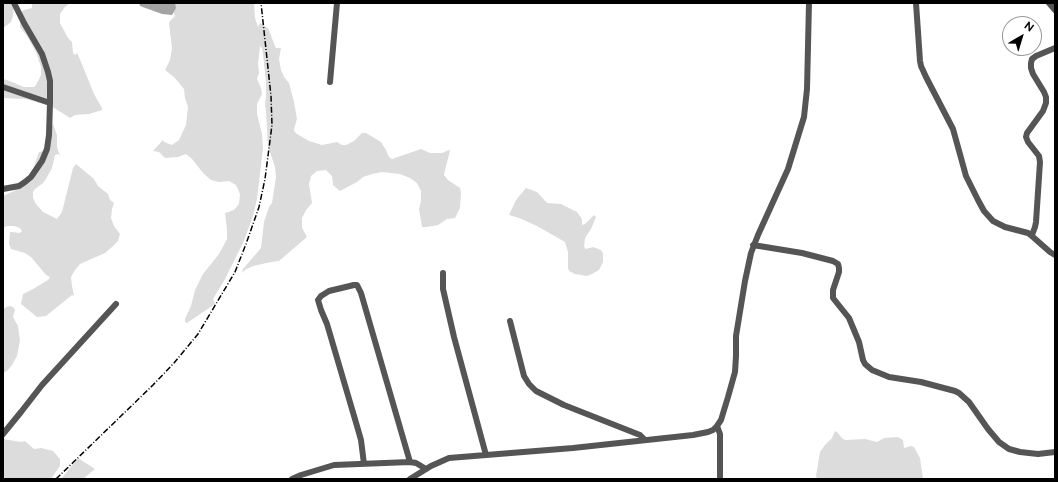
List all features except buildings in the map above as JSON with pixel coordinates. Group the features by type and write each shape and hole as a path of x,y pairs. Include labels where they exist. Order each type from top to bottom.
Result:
{"street":[{"path":"3,189 19,186 25,182 31,177 42,161 47,149 50,103 50,81 42,54 14,3"},
{"path":"330,82 337,3"},
{"path":"410,479 426,469 449,458 573,448 693,435 708,432 717,426 721,420 735,372 736,336 739,315 754,245 788,169 804,117 807,89 809,3"},
{"path":"916,3 921,66 953,129 964,171 972,190 984,211 993,221 1005,227 1024,231 1032,235 1055,255"},
{"path":"1049,3 1055,10"},
{"path":"1032,235 1036,227 1040,162 1026,137 1027,133 1043,111 1046,104 1046,97 1033,74 1030,63 1036,56 1055,48"},
{"path":"3,87 50,103"},
{"path":"754,245 802,253 833,261 838,264 839,272 833,290 833,298 849,318 859,342 863,360 868,368 889,377 921,382 955,391 969,402 999,442 1009,449 1038,454 1055,452"},
{"path":"443,273 443,289 454,337 486,455"},
{"path":"364,464 362,445 357,426 327,324 318,300 329,291 354,285 357,285 361,293 410,462"},
{"path":"3,434 42,385 116,304"},
{"path":"510,321 524,376 536,391 564,405 640,435 645,440"},
{"path":"717,426 720,434 720,479"},
{"path":"292,479 328,466 340,464 410,462 416,463 426,469"}],"shaded area":[{"path":"3,3 11,3 14,6 11,22 3,28"},
{"path":"31,3 70,3 60,14 60,23 68,38 72,42 73,53 75,55 77,53 102,110 89,114 75,115 70,118 51,106 26,99 3,98 3,79 24,87 34,87 41,75 41,67 36,52 20,27 20,13 24,10 32,8"},
{"path":"139,3 175,3 176,8 172,15 162,14 140,6"},
{"path":"169,3 254,3 255,18 258,27 260,23 268,28 276,48 281,48 279,59 281,70 289,83 297,119 294,131 309,141 322,145 337,142 342,145 346,145 354,141 362,133 366,133 381,142 389,157 392,159 421,149 430,153 442,153 449,150 444,175 448,180 460,188 461,193 460,208 455,218 447,219 438,225 422,227 419,209 421,191 417,183 400,174 382,172 372,174 363,177 340,191 333,185 332,176 326,170 317,171 311,176 309,184 312,203 302,218 302,228 307,237 279,261 253,266 242,273 243,269 261,248 264,222 269,207 272,203 276,177 275,167 268,146 265,105 266,83 263,54 260,46 258,64 259,73 257,79 262,94 257,104 257,114 262,134 263,148 257,199 253,216 243,243 213,299 215,304 187,323 185,322 195,290 203,274 219,254 227,239 225,213 234,210 239,204 240,194 236,185 229,181 219,182 211,180 186,154 178,157 165,158 159,152 153,151 163,140 164,142 172,145 179,140 186,125 188,107 184,89 174,77 165,70 170,60 172,48 169,23 175,16"},
{"path":"53,124 57,135 57,147 60,156 58,154 55,155 52,168 46,179 33,192 33,198 36,204 43,212 57,219 62,212 73,168 76,164 94,179 98,186 108,194 110,200 114,203 111,218 114,226 120,234 118,241 105,253 80,264 75,270 71,277 74,296 72,295 46,316 37,317 21,304 23,294 48,280 50,277 46,275 31,257 25,253 11,249 9,244 10,232 20,233 22,231 20,228 14,226 7,226 3,228 3,196 25,185 30,178 39,152 45,151"},
{"path":"526,188 537,192 547,203 561,204 577,212 582,219 582,225 594,215 596,217 585,238 584,247 586,249 593,247 601,250 603,254 603,262 599,270 587,276 575,274 569,271 568,252 565,242 537,226 509,215 516,200"},
{"path":"10,306 15,310 13,317 18,326 20,340 17,356 12,365 3,373 3,310"},
{"path":"835,431 845,440 865,439 877,442 884,438 898,437 903,440 904,448 911,446 914,447 920,458 923,479 817,479 816,476 820,452 832,438"},
{"path":"3,439 21,442 25,441 34,449 41,448 53,451 60,459 60,466 51,479 3,479"},
{"path":"78,458 95,469 83,479 61,479"}],"railway":[{"path":"56,479 174,363 198,334 235,272 259,207 265,179 272,125 271,96 261,3"}]}
